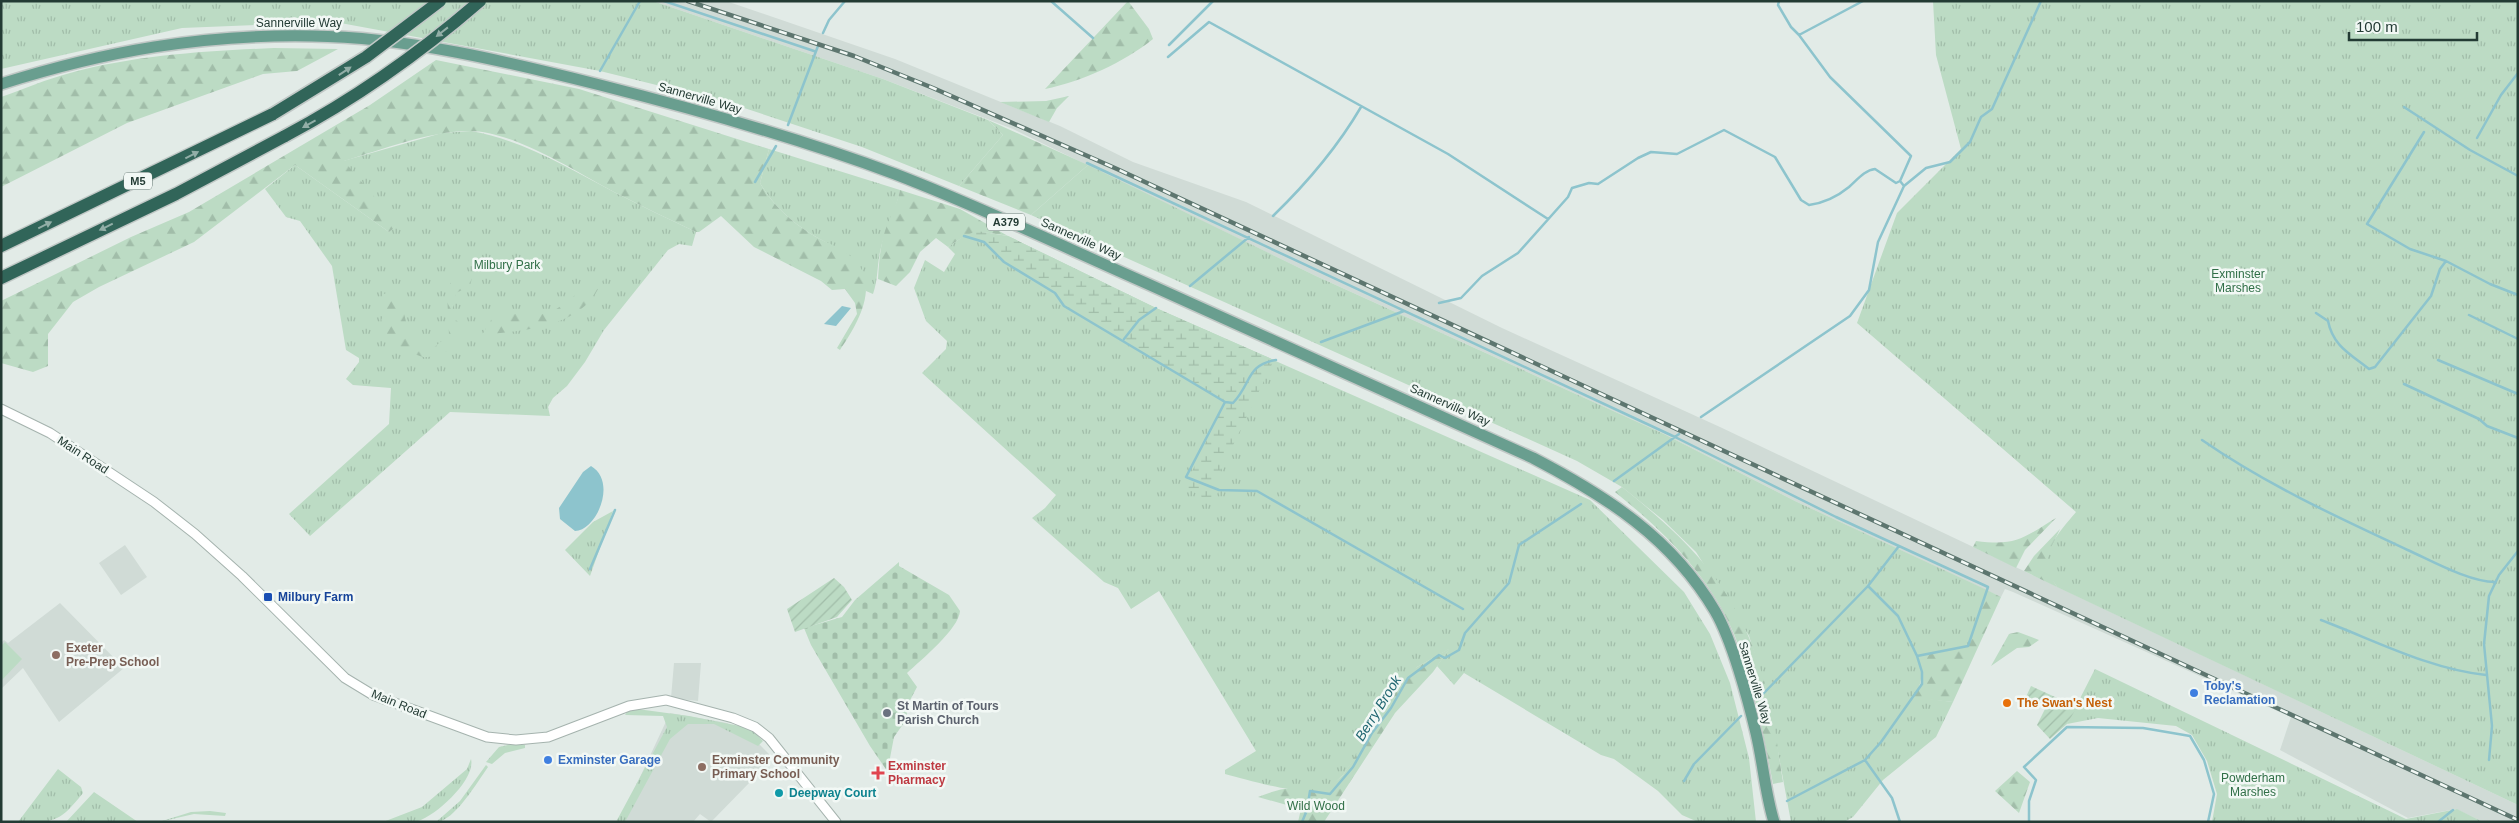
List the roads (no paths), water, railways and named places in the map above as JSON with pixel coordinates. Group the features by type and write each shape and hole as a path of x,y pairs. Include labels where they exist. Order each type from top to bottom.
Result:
{"highway":[{"name":"M5","path":"1,246 273,114 366,57 440,1"},
{"name":"M5","path":"1,278 176,194 285,136 375,82 480,1"}],"main road":[{"name":"Sannerville Way","path":"1,84 96,57 178,42 281,36 350,38 465,54 556,74 675,104 785,137 896,175 1043,237 1533,458 1590,488 1627,514 1656,537 1694,580 1715,612 1727,635 1756,732 1774,822"}],"street":[{"name":"Main Road","path":"1,409 50,433 161,508 242,576 345,678 373,695 487,737 516,740 548,737 629,706 666,700 732,718 755,727 769,738 836,822"}],"water":[{"path":"842,306 851,308 836,326 824,324"},
{"path":"591,466 599,473 603,483 601,504 590,523 583,529 575,531 560,519 559,508 583,472"}],"waterway":[{"path":"600,71 640,1"},
{"path":"664,1 814,51"},
{"path":"823,33 829,20 845,1"},
{"path":"1051,1 1093,38"},
{"path":"1169,45 1213,1"},
{"path":"1779,1 1778,5 1791,27 1799,35"},
{"path":"1701,417 1850,316 1869,290 1878,242 1904,186 1900,181 1911,156 1830,77 1799,35 1863,1"},
{"path":"1904,186 1926,168 1950,162 1970,142 1981,117 1992,109 2041,1"},
{"path":"1168,57 1209,22 1448,154 1548,219"},
{"path":"788,125 818,46"},
{"path":"2477,138 2501,95 2518,73"},
{"path":"1273,216 1321,164 1342,137 1361,107"},
{"path":"2404,107 2470,150 2518,176"},
{"path":"1439,303 1461,298 1482,276 1518,253 1568,197 1572,188 1589,183 1598,184 1638,158 1651,152 1677,154 1724,130 1775,157 1801,200 1809,205 1820,203 1835,196 1849,187 1864,173 1871,170 1875,169 1896,183 1900,181"},
{"path":"2424,132 2367,224 2410,249 2446,261 2490,284 2518,295"},
{"path":"755,182 776,146"},
{"path":"1087,163 1675,437 1836,517 1988,587 1968,646 1917,656"},
{"path":"964,236 984,242 1004,262 1055,293 1064,306 1225,402 1233,403 1250,376 1259,366 1276,360"},
{"path":"1190,286 1249,237"},
{"path":"2316,313 2328,321 2330,330 2343,349 2369,369 2375,367 2431,296 2440,269 2446,261"},
{"path":"1124,339 1139,320 1156,308"},
{"path":"1321,342 1404,311"},
{"path":"2469,315 2518,339"},
{"path":"2438,360 2518,394"},
{"path":"2404,384 2479,419 2487,426 2518,438"},
{"path":"1225,402 1186,477 1219,490 1257,491 1463,609"},
{"path":"1614,481 1679,434"},
{"path":"2202,440 2252,472 2330,513 2452,571 2475,579 2495,582"},
{"name":"Berry Brook","path":"1302,822 1307,810 1310,791 1330,794 1353,767 1372,733 1391,708 1408,678 1439,655 1445,658 1459,650 1465,633 1509,583 1519,545 1581,504"},
{"path":"590,569 615,510"},
{"path":"1763,694 1868,586 1899,546"},
{"path":"2489,760 2492,726 2484,644 2489,596 2499,575 2518,551"},
{"path":"1787,801 1865,760 1881,742 1922,684 1922,672 1917,656 1898,616 1868,586"},
{"path":"2321,620 2402,653 2444,667 2486,675"},
{"path":"1684,781 1694,764 1741,716"},
{"path":"2029,822 2029,801 2036,780 2024,767 2067,727 2143,728 2190,736 2204,760 2214,794 2208,822"},
{"path":"1865,760 1892,798 1900,822"},
{"path":"2438,822 2453,810"}],"railway":[{"path":"688,1 854,56 933,88 1117,169 2518,820"}],"place":[{"name":"Milbury Farm","path":"268,597"},
{"name":"Exeter Pre-Prep School","path":"56,655"},
{"name":"Toby's Reclamation","path":"2194,693"},
{"name":"The Swan's Nest","path":"2007,703"},
{"name":"St Martin of Tours Parish Church","path":"887,713"},
{"name":"Exminster Garage","path":"548,760"},
{"name":"Exminster Community Primary School","path":"702,767"},
{"name":"Exminster Pharmacy","path":"878,773"},
{"name":"Deepway Court","path":"779,793"}],"park label":[{"name":"Milbury Park","path":"507,265"},
{"name":"Exminster Marshes","path":"2238,281"},
{"name":"Powderham Marshes","path":"2253,785"},
{"name":"Wild Wood","path":"1316,806"}]}
